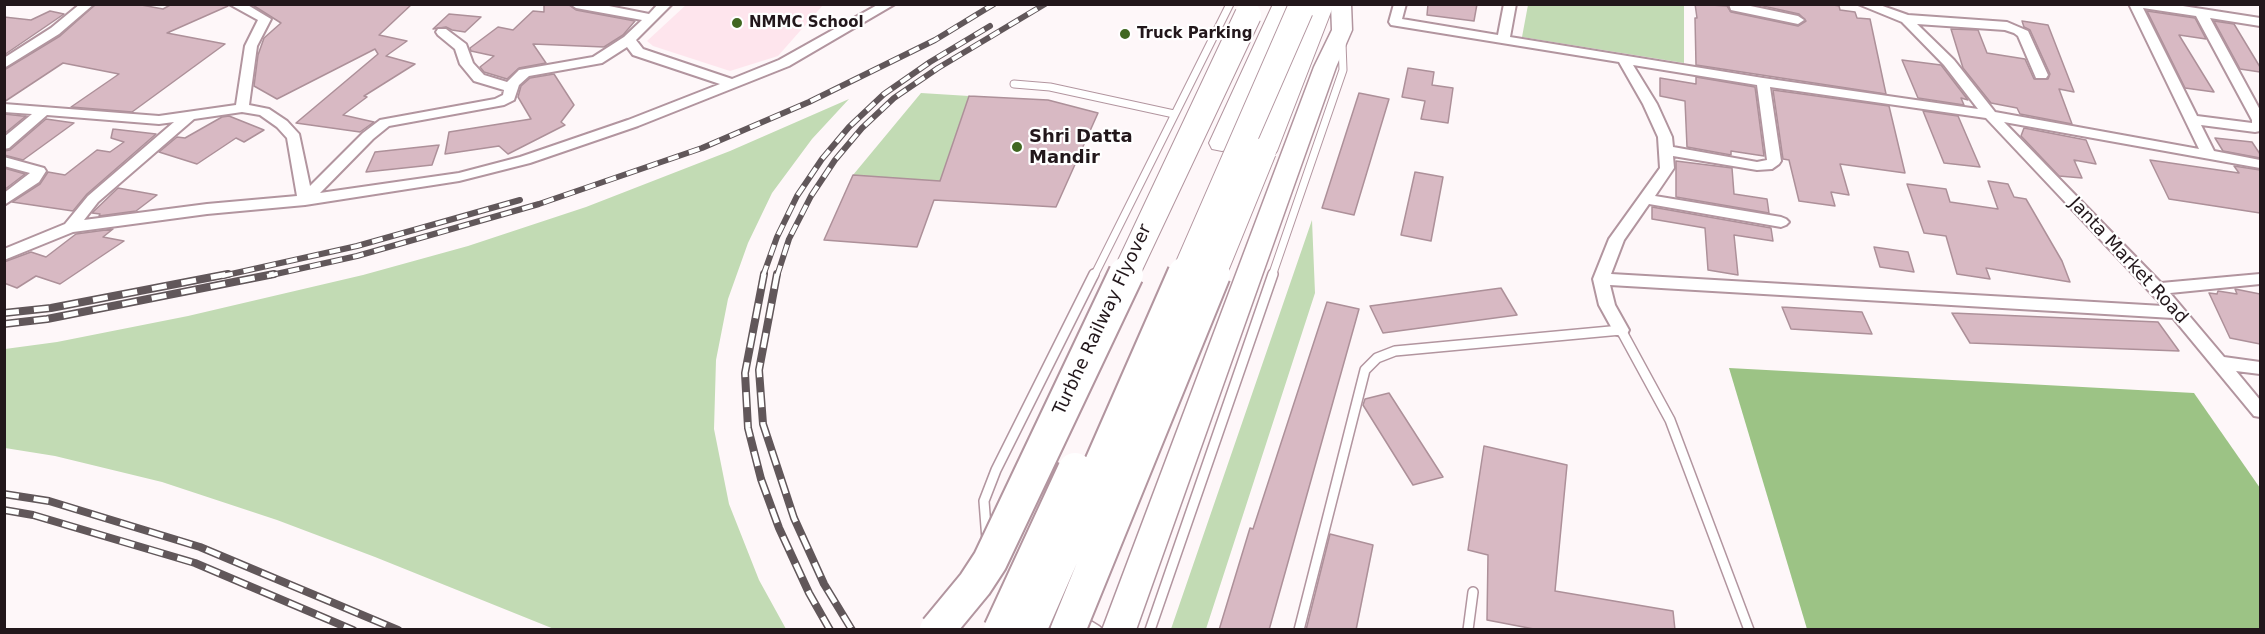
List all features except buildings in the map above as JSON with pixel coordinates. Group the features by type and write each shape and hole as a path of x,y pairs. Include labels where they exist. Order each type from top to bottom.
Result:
{"highway":[{"name":"Turbhe Railway Flyover","path":"1001,630 1222,143 1301,6"},
{"path":"1060,614 1263,151 1301,6"},
{"path":"1029,630 1301,6"},
{"name":"Turbhe Railway Flyover","path":"937,630 975,584 990,561 1246,8"}],"main road":[{"path":"1119,630 1325,67 1342,30 1341,4"}],"street":[{"path":"4,64 55,31 88,4"},
{"path":"235,4 265,20 251,46 242,108"},
{"path":"576,4 652,18"},
{"path":"305,200 368,136 386,123 499,102 509,97 512,87 524,73 597,60 629,40 666,4"},
{"path":"4,255 70,227 196,210 305,200 459,177 525,160 633,123 784,63 889,4"},
{"path":"1400,4 1395,22 1763,82 1990,116 2260,164"},
{"path":"1503,40 1510,4"},
{"path":"1735,4 1735,7 1798,20"},
{"path":"1864,4 1906,19 2007,26 2018,30 2024,34 2041,75"},
{"path":"2135,4 2209,155"},
{"path":"2143,4 2256,21"},
{"path":"2242,4 2256,21"},
{"path":"2191,119 2255,128 2259,120 2201,13"},
{"name":"Janta Market Road","path":"1906,19 1949,63 1990,116 2157,289 2260,411"},
{"path":"442,32 461,46 467,64 479,78 498,86 512,87"},
{"path":"629,40 638,52 735,84"},
{"path":"1622,330 1607,305 1601,279 1617,239 1667,168 1665,137 1650,104 1624,60"},
{"path":"1666,150 1767,166 1774,161 1763,82"},
{"path":"4,108 159,120 242,108 264,112 282,124 294,137 305,200"},
{"path":"4,145 44,111"},
{"path":"70,227 93,199 189,116"},
{"path":"4,161 39,171 34,179 4,201"},
{"path":"1646,199 1781,222"},
{"path":"1601,279 2177,313"},
{"path":"2157,289 2260,279"},
{"path":"2219,362 2260,368"}],"lane":[{"path":"999,558 986,538 984,501 996,470 1174,114 1246,8"},
{"path":"1150,630 1343,70 1342,30"},
{"path":"1014,84 1050,87 1174,114"},
{"path":"1299,630 1365,370 1377,358 1395,351 1622,330 1670,420 1749,630"},
{"path":"1012,575 1060,614 1097,630"},
{"path":"1468,630 1473,592"}],"shaded area":[{"name":"NMMC School","path":"687,4 823,5 778,56 730,71 653,46 647,41"},
{"path":"1528,5 1684,5 1684,63 1522,37"},
{"path":"921,93 969,96 940,181 853,175"},
{"path":"849,99 812,139 772,193 748,243 728,299 716,360 714,429 729,504 759,580 786,629 554,629 277,520 162,482 55,456 5,448 5,349 57,342 188,316 363,275 468,246 586,207 730,151"},
{"path":"1312,220 1315,293 1206,629 1171,629"},
{"path":"1729,368 2194,393 2260,488 2260,629 1807,629"}],"railway":[{"path":"267,276 357,256 539,204 702,148 809,102 935,40 994,4"},
{"path":"777,276 789,239 811,196 835,160 862,128 894,98 938,68 1045,4"},
{"path":"763,276 777,237 797,196 822,159 849,127 884,94 930,62 990,26"},
{"path":"222,276 357,246 520,200"},
{"path":"4,313 51,308 228,274"},
{"path":"4,324 47,319 274,274"},
{"path":"764,274 745,373 748,428 761,479 779,528 809,593 830,630"},
{"path":"777,274 759,370 763,424 794,518 824,584 852,630"},
{"path":"4,494 49,501 200,547 398,630"},
{"path":"4,510 33,515 195,563 353,630"}],"place":[{"name":"NMMC School","path":"737,23"},
{"name":"Truck Parking","path":"1125,34"},
{"name":"Shri Datta Mandir","path":"1017,147"}]}
